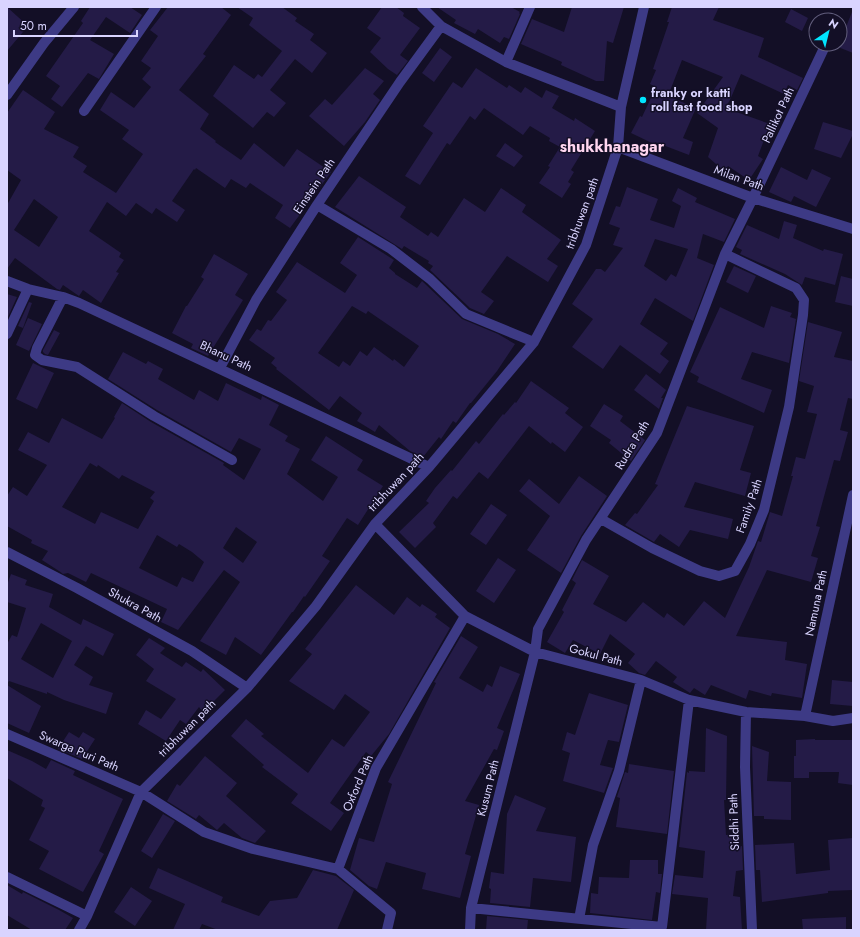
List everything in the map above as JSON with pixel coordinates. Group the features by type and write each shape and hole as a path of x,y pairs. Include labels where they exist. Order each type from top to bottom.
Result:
{"street":[{"path":"7,95 44,43 74,7"},
{"path":"84,111 156,7"},
{"path":"422,7 441,26 506,62 621,107"},
{"path":"506,62 530,7"},
{"name":"tribhuwan path","path":"79,930 87,916 141,792 247,688 316,606 375,524 429,466 534,342 586,245 618,147 621,107 644,7"},
{"name":"Einstein Path","path":"220,368 256,300 317,205 400,82 441,26"},
{"name":"Pallikot Path","path":"753,198 822,52"},
{"name":"Milan Path","path":"618,147 753,198 853,229"},
{"name":"Rudra Path","path":"536,652 538,630 586,540 657,433 725,254 753,198"},
{"path":"317,205 391,250 430,279 466,314 534,342"},
{"name":"Family Path","path":"601,519 652,548 700,570 719,576 735,571 750,544 764,510 789,407 804,300 796,288 725,254"},
{"name":"Bhanu Path","path":"7,281 28,289 63,297 79,303 429,466"},
{"path":"7,334 28,289"},
{"path":"63,297 37,348 35,355 42,360 77,367 148,412 232,460"},
{"name":"Namuna Path","path":"805,716 853,495"},
{"name":"Gokul Path","path":"375,524 465,616 536,652 641,680 689,700 746,712 805,716 833,721 853,718"},
{"name":"Shukra Path","path":"7,552 77,588 192,651 247,688"},
{"name":"Oxford Path","path":"338,869 376,768 465,616"},
{"name":"Kusum Path","path":"470,930 471,908 536,652"},
{"path":"579,919 593,845 619,771 641,680"},
{"path":"471,908 579,919 622,927 662,928 689,700"},
{"name":"Siddhi Path","path":"746,712 745,767 752,930"},
{"name":"Swarga Puri Path","path":"7,734 141,792 204,832 253,849 338,869"},
{"path":"338,869 391,914 387,930"},
{"path":"7,877 87,916"}],"building":[{"path":"7,7 28,26 7,51"},
{"path":"90,7 130,7 142,15 130,33 106,17 90,40 114,54 99,79 88,73 62,107 51,99 60,86 46,76 83,23 81,21"},
{"path":"168,7 221,7 231,15 203,54 206,56 179,90 209,114 200,129 216,141 215,142 241,160 254,143 284,167 297,149 331,172 290,228 275,218 283,205 250,183 246,188 231,179 225,188 196,168 172,201 185,210 177,222 156,208 152,214 136,203 126,216 107,202 89,231 121,253 119,257 124,260 116,272 119,273 101,303 83,290 79,296 63,285 60,290 57,289 15,258 7,269 7,205 21,180 7,170 7,113 23,90 55,112 44,129 79,147 73,157 87,166 83,172 116,193 143,154 122,139 129,130 100,110 111,92 134,108 151,87 142,79 151,68 141,61 158,36 150,30","holes":["34,199 58,217 39,247 14,230"]},
{"path":"237,7 282,7 297,18 295,21 314,34 310,40 327,53 312,73 295,59 270,90 286,103 274,117 267,112 253,128 213,96 234,65 254,79 258,74 262,77 282,51 249,25 253,18"},
{"path":"382,7 396,7 404,13 403,16 420,28 400,55 408,61 397,75 388,69 370,52 381,38 367,28"},
{"path":"437,7 511,7 520,12 520,14 509,39 504,37 500,43 478,29 475,34 454,23 456,20"},
{"path":"572,7 624,7 613,43 607,41 604,81 596,81 561,65 562,62 521,44 532,19 564,32"},
{"path":"672,7 719,7 713,20 764,38 758,57 803,78 797,90 788,85 784,94 741,74 725,108 770,124 758,156 763,159 749,180 728,166 724,171 708,157 718,128 697,113 723,77 682,60 668,96 696,108 683,138 693,142 689,155 655,142 654,144 631,133 640,116 642,117 656,87 650,84 656,70 653,69 669,22 667,22"},
{"path":"791,9 808,18 802,31 785,22"},
{"path":"853,12 853,53 848,51 848,22"},
{"path":"440,48 452,57 434,82 422,73"},
{"path":"365,68 384,81 373,94 380,100 365,122 344,146 309,116 325,99 332,105"},
{"path":"476,68 507,88 509,85 521,93 525,87 542,98 546,90 559,96 552,108 574,121 575,118 595,131 571,170 574,172 568,182 571,184 562,198 539,183 550,167 548,166 560,147 549,141 550,138 530,126 523,135 484,108 475,120 470,116 450,145 447,143 420,185 405,176 433,133 423,126 453,82 462,88"},
{"path":"823,122 853,131 853,134 841,158 814,149"},
{"path":"505,143 523,156 514,167 496,156"},
{"path":"781,167 807,180 812,169 831,178 816,207 794,196 791,202 769,192"},
{"path":"359,176 406,207 400,217 428,236 431,232 438,237 464,198 485,212 501,188 526,205 522,212 561,240 547,259 558,266 548,282 507,256 481,292 494,301 484,314 470,308 430,270 433,266 428,263 429,261 404,246 402,249 335,207"},
{"path":"627,187 658,199 650,220 674,228 681,206 672,201 678,188 697,198 695,202 735,219 724,242 703,234 697,258 714,265 693,321 655,298 640,324 668,343 660,354 669,361 660,374 620,345 603,369 572,347 593,319 572,304 596,269 601,269 605,272 623,248 613,245 620,228 609,224 616,206 620,207","holes":["655,239 688,249 676,277 671,274 666,281 644,266"]},
{"path":"784,221 797,225 793,238 823,251 824,249 843,254 835,285 805,277 802,285 785,274 740,254 742,250 736,247 747,225 779,239"},
{"path":"358,237 394,260 389,268 395,274 417,288 422,281 462,319 498,334 515,344 497,371 470,403 456,423 453,421 441,439 439,437 423,457 410,451 379,425 375,432 357,421 362,413 340,396 329,410 276,369 277,368 271,363 275,358 249,340 257,329 261,331 268,320 271,321 287,300 276,292 297,262 345,293 357,275 340,263","holes":["352,306 366,314 368,311 419,346 404,367 374,347 367,356 360,351 350,366 343,361 339,367 318,353"]},
{"path":"214,254 248,274 235,295 243,300 208,356 191,348 193,344 172,333 186,306 204,279 201,277"},
{"path":"734,266 756,276 748,293 726,282"},
{"path":"841,276 853,279 853,306 835,302"},
{"path":"7,294 17,297 7,319"},
{"path":"29,302 32,303 23,328 18,326"},
{"path":"771,306 792,313 790,317 796,319 789,363 752,352 741,379 772,390 764,413 697,382 699,377 690,372 720,307 764,328"},
{"path":"28,318 42,324 29,351 16,345"},
{"path":"808,322 842,332 834,357 853,361 853,399 848,398 840,430 848,432 840,461 834,460 816,526 820,527 811,556 818,558 811,582 767,570 736,636 787,642 785,660 807,664 802,698 772,693 771,696 749,690 746,699 711,685 705,695 694,688 690,693 673,682 677,677 656,661 645,675 639,673 628,663 635,654 610,634 600,654 573,640 565,653 547,642 564,612 562,610 576,583 572,580 582,560 609,576 593,604 626,622 643,602 664,618 667,613 684,626 704,601 725,618 749,567 758,541 761,542 770,512 782,516 793,476 791,476 796,457 805,459 817,414 807,412 814,386 799,381"},
{"path":"54,330 60,333 48,355 43,352 43,350"},
{"path":"123,352 146,364 148,361 163,369 158,379 194,400 199,390 218,401 226,383 261,400 262,396 279,405 269,425 288,436 285,441 300,449 287,474 323,501 338,477 311,460 326,436 363,460 357,470 383,486 358,525 347,518 322,556 330,561 261,655 235,637 226,655 200,641 240,582 224,570 178,630 161,622 167,609 91,573 86,582 68,573 63,574 42,560 48,551 31,543 32,540 7,526 7,496 13,487 27,496 47,465 18,450 28,432 49,443 62,418 102,439 122,403 151,422 224,463 223,465 244,480 261,449 239,438 231,452 157,410 108,379","holes":["90,463 97,467 98,465 119,479 122,475 155,492 150,498 154,501 138,529 101,512 95,524 62,507","236,527 257,542 243,563 223,548","157,535 177,547 179,544 204,562 193,582 182,577 177,587 139,568"]},
{"path":"33,363 54,373 37,409 16,399"},
{"path":"646,374 666,390 661,398 663,398 659,409 634,390"},
{"path":"531,381 569,408 565,413 583,427 565,452 552,442 551,444 529,426 488,479 479,472 457,499 453,496 433,523 436,527 415,548 399,532 429,503 426,501 435,488 451,470 452,471 476,441 479,444 503,414 504,415 515,402 516,403"},
{"path":"604,404 623,416 620,421 645,440 631,461 609,443 611,440 590,426"},
{"path":"687,406 754,426 740,470 751,473 745,496 695,482 684,507 733,519 728,539 690,530 679,547 660,534 654,542 625,525 635,513 637,514 658,485 655,484"},
{"path":"579,476 607,496 581,536 561,573 527,550 550,516 519,491 529,479 559,504"},
{"path":"491,504 507,515 486,545 470,534"},
{"path":"498,558 516,570 494,603 476,591"},
{"path":"11,574 27,580 25,585 53,594 49,607 81,625 83,619 114,634 103,656 86,646 74,665 93,677 89,685 113,693 106,714 64,700 47,692 47,694 9,681 7,684 7,644 12,635 17,637 26,608 7,602 7,585","holes":["41,623 72,641 53,678 21,659"]},
{"path":"356,585 394,615 407,597 420,607 422,604 437,614 435,617 450,628 389,734 371,756 366,752 330,803 344,813 331,831 291,803 298,794 262,767 264,765 231,736 246,719 264,734 261,736 308,773 332,739 344,747 370,712 345,694 334,710 289,681 312,654 305,649"},
{"path":"461,636 478,647 459,678 483,692 487,684 492,687 500,666 520,674 497,728 504,731 497,750 494,749 465,801 479,805 465,854 471,856 460,898 422,889 426,873 386,862 377,889 369,886 350,870 359,838 374,842 392,784 388,782 436,683 434,682"},
{"path":"149,638 165,648 160,653 182,667 186,662 201,672 203,669 225,690 203,712 199,707 186,724 180,720 166,741 138,724 146,710 161,719 176,699 146,681 154,669 136,655"},
{"path":"832,680 853,682 853,706 830,704"},
{"path":"7,685 41,706 29,733 7,723"},
{"path":"589,693 628,705 619,742 608,740 600,765 613,768 604,793 563,781 570,753 562,750 567,732 575,735"},
{"path":"706,728 727,736 726,800 724,800 726,835 738,834 739,847 742,846 743,870 736,871 733,896 740,897 742,930 706,930 708,898 672,894 675,875 703,878 705,851 679,847 687,772 705,772"},
{"path":"69,732 79,738 83,732 95,739 82,759 58,749"},
{"path":"796,740 853,740 853,785 838,783 839,772 809,772 809,778 794,778"},
{"path":"752,746 769,752 767,781 791,782 791,820 764,819 764,816 754,816"},
{"path":"7,750 46,769 51,760 75,771 73,775 123,799 99,851 104,854 83,892 39,869 49,851 29,840 45,808 41,806 43,800 7,778"},
{"path":"205,756 237,783 226,796 266,831 255,843 242,838 224,823 217,830 199,815 196,819 167,801 177,784 180,786"},
{"path":"629,764 674,771 667,834 616,827 620,798 617,797 625,772 628,773"},
{"path":"515,795 546,808 536,831 576,837 571,882 533,878 530,907 490,903 491,889 489,888 491,872 504,874 507,814"},
{"path":"163,814 175,821 152,858 141,851"},
{"path":"853,838 853,890 828,891 828,893 762,902 760,870 756,870 755,845 794,843 796,874 830,870 828,840"},
{"path":"630,860 658,860 658,874 662,874 660,893 656,892 652,920 590,913 591,893 598,894 599,877 629,878"},
{"path":"158,868 223,897 221,902 259,916 270,901 297,898 313,870 336,876 354,890 337,930 218,930 202,924 199,930 173,930 185,904 149,888"},
{"path":"7,885 22,894 23,892 73,918 65,930 32,930 7,915"},
{"path":"131,887 152,901 135,926 114,912"},
{"path":"487,916 528,920 527,930 486,930"},
{"path":"846,917 846,930 803,930 802,919"}],"place":[{"name":"franky or katti roll fast food shop","path":"643,100"}],"district":[{"name":"shukkhanagar","path":"612,146"}]}
